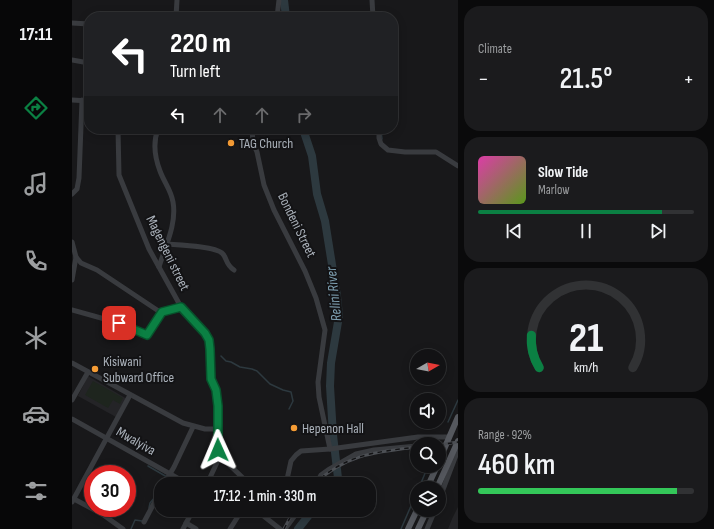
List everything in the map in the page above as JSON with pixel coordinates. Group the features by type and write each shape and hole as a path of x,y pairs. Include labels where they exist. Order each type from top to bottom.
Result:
{"main road":[{"path":"446,444 458,417"},
{"path":"440,481 458,441"},
{"path":"408,529 414,517"},
{"path":"418,529 424,517"}],"street":[{"path":"176,12 177,0"},
{"path":"278,12 279,0"},
{"path":"372,0 373,12"},
{"path":"72,23 84,24"},
{"path":"72,60 84,61"},
{"path":"72,100 82,100 79,178 77,190 72,194"},
{"name":"Magengeni street","path":"118,134 118,165 121,182 149,249 181,307 205,333 209,340 211,379 216,390 218,406 218,450 220,456"},
{"path":"157,134 155,144 160,172 168,186 173,202 173,224 159,268"},
{"name":"Bondeni Street","path":"252,134 253,143 257,152 264,186 274,210 305,272 316,298 324,323 325,330 318,382 319,397 331,449"},
{"path":"379,134 381,144 388,150 405,152 436,152 458,166"},
{"path":"72,242 76,258 72,280"},
{"path":"166,244 206,248 222,252 228,265 234,270"},
{"path":"76,258 81,263 94,268 155,309 162,312 181,307"},
{"path":"72,310 119,323 147,335 162,312"},
{"path":"72,363 183,424 193,427 218,430"},
{"path":"72,400 88,372"},
{"path":"123,529 102,514 73,501 130,395"},
{"name":"Mwalyiva","path":"72,419 175,477"},
{"path":"168,477 193,427"},
{"path":"288,477 291,461 296,455 305,450 342,448 410,438"},
{"path":"320,477 328,470 356,454 374,450 410,447"},
{"path":"446,482 458,450"},
{"path":"210,477 220,456 242,477"},
{"path":"144,522 154,503"},
{"path":"183,529 189,517"},
{"path":"230,529 236,517"},
{"path":"265,517 280,529"},
{"path":"285,529 294,517"},
{"path":"427,529 432,517"},
{"path":"186,523 196,529"}],"shaded area":[{"path":"88,376 127,399 116,417 78,396"},
{"path":"93,381 123,398 120,404 113,400 108,408 85,395"},
{"path":"458,507 458,529 448,529 452,519"}],"waterway":[{"name":"Relini River","path":"284,0 285,12"},
{"name":"Relini River","path":"305,134 312,156 317,194 325,221 339,316 331,363 330,386 333,435 338,477"},
{"path":"381,134 382,139"},
{"path":"221,356 226,361 240,367 257,371 270,384 291,392 293,401 289,409"},
{"path":"448,422 458,400"},
{"path":"148,466 167,477"},
{"path":"422,481 425,473"},
{"path":"149,508 150,503 154,498"},
{"path":"401,529 410,508"},
{"name":"Relini River","path":"298,529 307,517"},
{"path":"131,529 135,520 142,521"}],"railway":[{"path":"446,444 458,442"},
{"path":"322,477 338,466 362,456 410,448"},
{"path":"284,529 290,517"}],"place":[{"name":"TAG Church","path":"231,143"},
{"name":"Kisiwani Subward Office","path":"95,369"},
{"name":"Hepenon Hall","path":"294,428"}],"route":[{"path":"119,323 147,335 162,312 181,307 205,333 208,337 210,345 211,379 216,390 219,415 218,450"}]}
